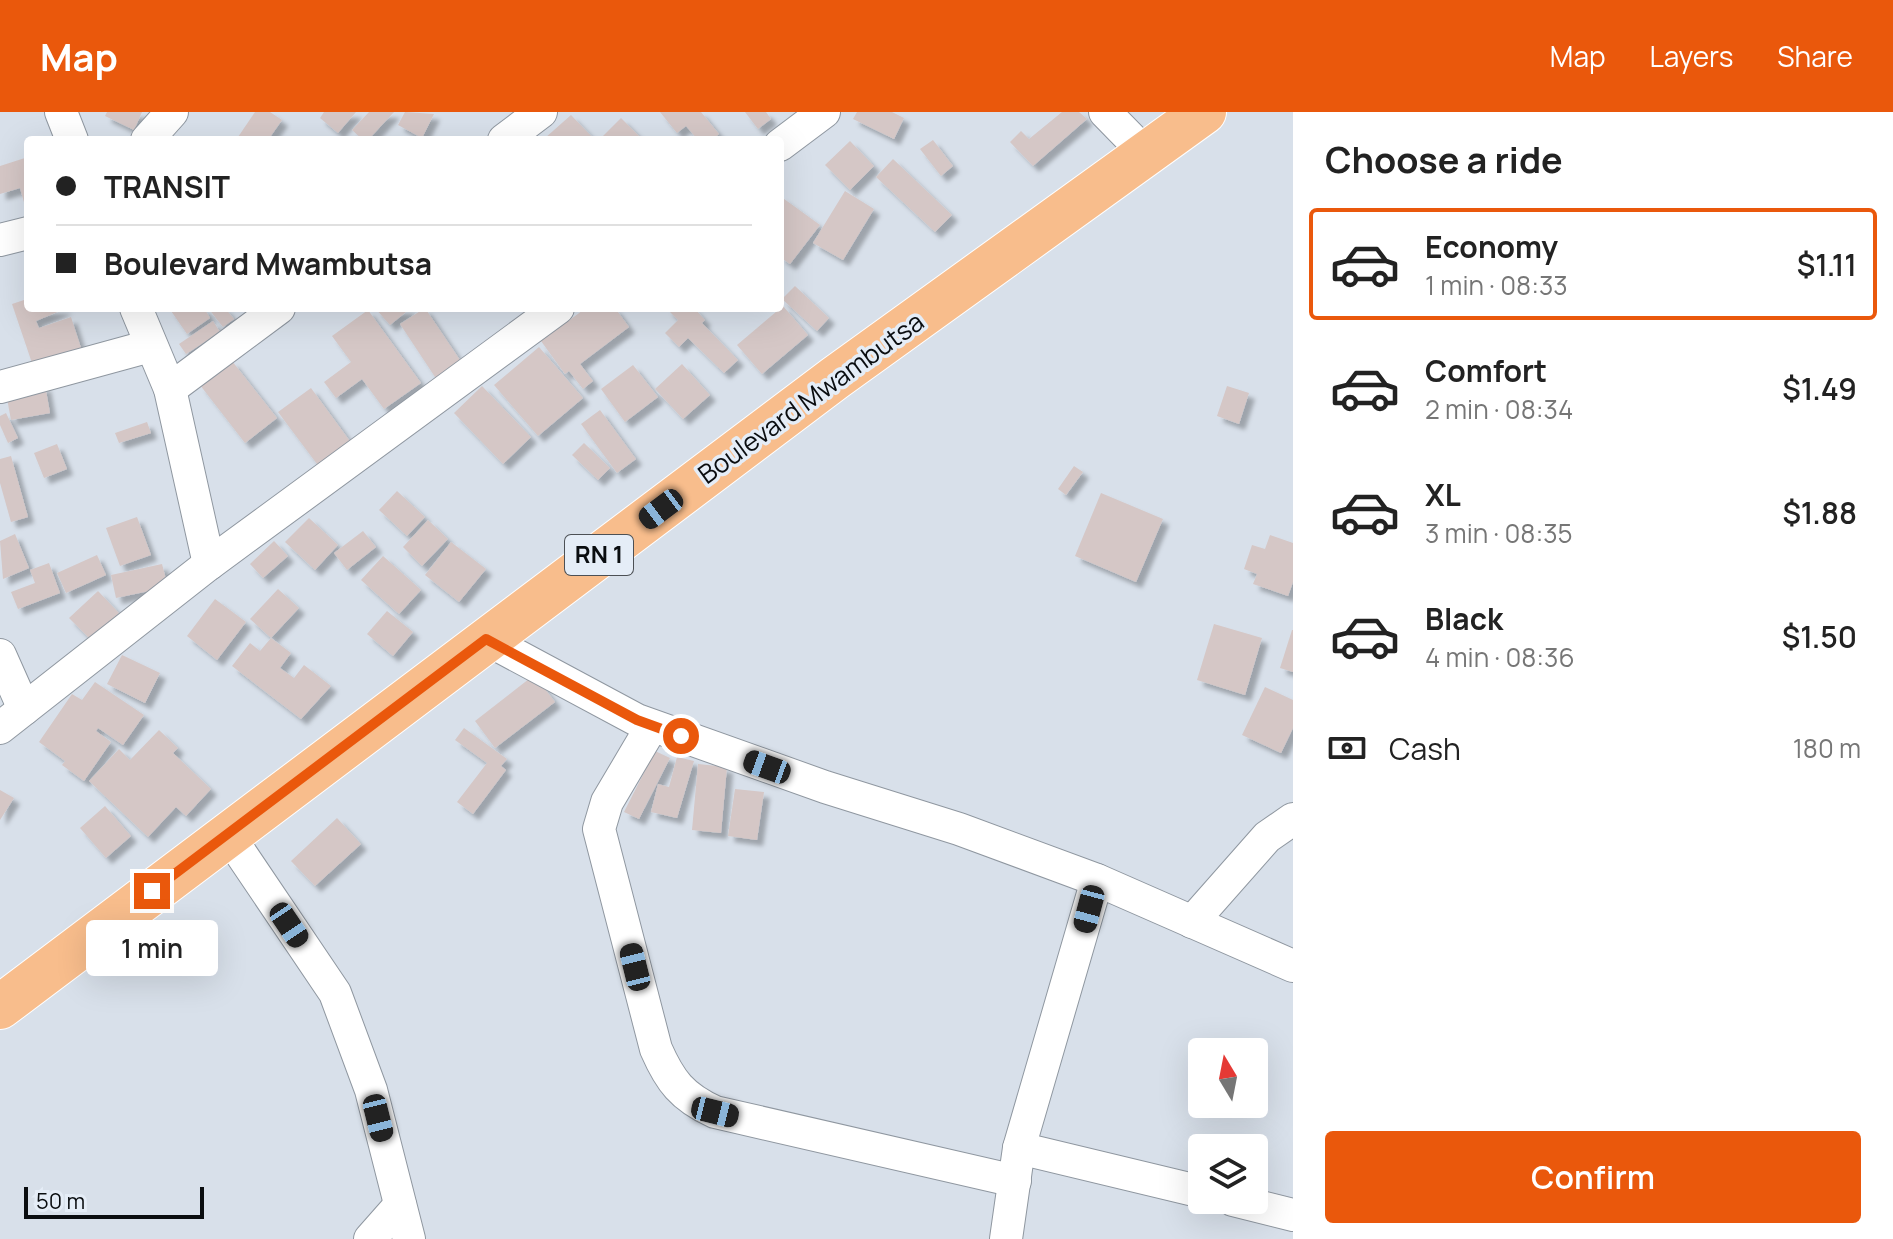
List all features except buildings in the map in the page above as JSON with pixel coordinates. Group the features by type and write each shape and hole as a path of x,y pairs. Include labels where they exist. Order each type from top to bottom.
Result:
{"highway":[{"name":"Boulevard Mwambutsa","path":"0,1007 835,378 1204,112"}],"street":[{"path":"61,112 70,136"},
{"path":"151,136 172,112"},
{"path":"509,136 541,112"},
{"path":"784,142 824,112"},
{"path":"1105,112 1146,154"},
{"path":"0,240 24,234"},
{"path":"137,312 170,389 209,564"},
{"path":"170,389 274,312"},
{"path":"0,655 12,718 209,564 553,312"},
{"path":"0,387 150,346"},
{"path":"486,639 561,682 652,726 825,787 959,829 1097,880 1293,966"},
{"path":"652,726 607,802 599,829 656,1049 670,1080 689,1100 715,1112 1015,1181"},
{"path":"1192,922 1267,837 1293,819"},
{"path":"227,833 335,993 371,1090 409,1239"},
{"path":"1006,1239 1019,1148 1097,880"},
{"path":"1019,1148 1188,1189"},
{"path":"370,1239 400,1205"},
{"path":"1268,1209 1293,1215"}],"route":[{"path":"152,891 486,639 561,682 637,720 681,736"}]}
